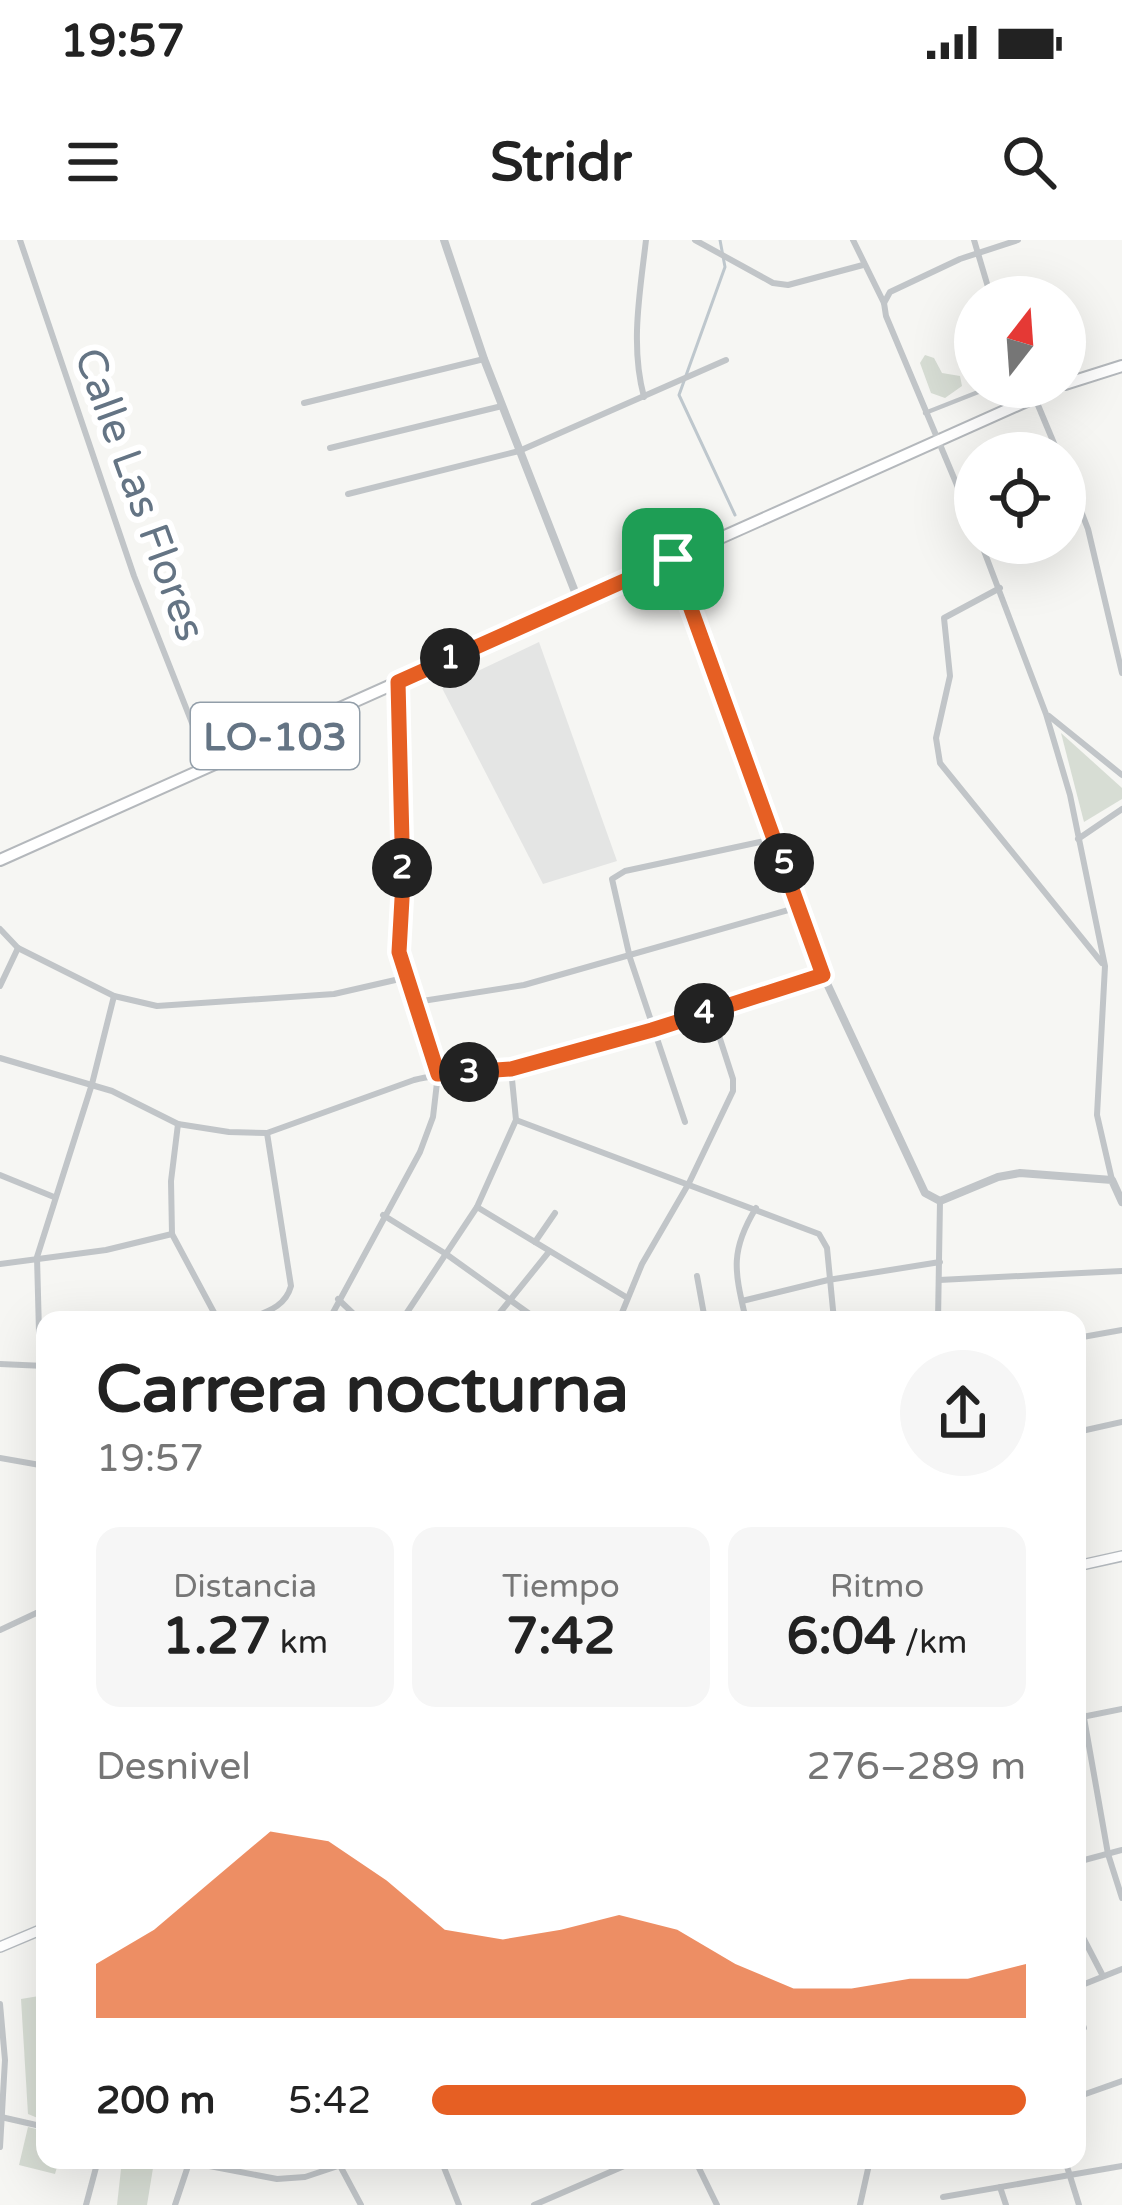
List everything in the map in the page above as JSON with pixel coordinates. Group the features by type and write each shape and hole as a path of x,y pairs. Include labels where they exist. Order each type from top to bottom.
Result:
{"main road":[{"name":"LO-103","path":"1086,374 1122,366"},
{"name":"LO-103","path":"0,860 1011,408"},
{"path":"1086,1564 1122,1556"},
{"path":"0,1947 36,1932"}],"street":[{"name":"Calle Las Flores","path":"20,240 134,576 209,766"},
{"path":"444,240 484,359 579,602"},
{"path":"644,397 638,375 637,330 646,240"},
{"path":"695,240 773,283 788,285 863,265"},
{"path":"853,240 884,303 954,478"},
{"path":"974,240 983,276"},
{"path":"884,303 890,292 1018,240"},
{"path":"304,403 484,359"},
{"path":"348,494 519,451 726,360"},
{"path":"925,413 954,402"},
{"path":"330,448 502,406"},
{"path":"1086,524 1122,673"},
{"path":"673,559 823,975 928,1197 940,1201 1020,1173 1112,1180"},
{"path":"990,564 1062,761 1105,966 1097,1115 1122,1202"},
{"path":"1000,588 944,618 950,676 937,753 978,813 1105,966"},
{"path":"333,1311 420,1152 433,1117 438,1074 399,952 403,881 398,682"},
{"path":"1046,714 1119,773 1122,757"},
{"path":"1078,839 1122,809"},
{"path":"685,1122 629,958 611,887 614,876 776,838"},
{"path":"416,1002 524,986 799,908"},
{"path":"0,929 18,948 114,996 158,1006 334,994 404,978"},
{"path":"0,986 18,948"},
{"path":"0,1058 92,1084 178,1124 267,1133 438,1074 511,1069 823,975"},
{"path":"39,1311 37,1257 92,1084 114,996"},
{"path":"622,1311 734,1085 711,1011"},
{"path":"408,1311 477,1207 516,1120 511,1069"},
{"path":"516,1120 819,1234 827,1248 833,1311"},
{"path":"178,1124 171,1181 172,1234 213,1311"},
{"path":"267,1133 290,1292 268,1311"},
{"path":"0,1175 54,1197"},
{"path":"938,1311 940,1201"},
{"path":"477,1207 626,1297"},
{"path":"744,1311 734,1265 736,1248 756,1208"},
{"path":"535,1242 555,1213"},
{"path":"383,1215 527,1311"},
{"path":"0,1264 106,1250 172,1234"},
{"path":"502,1311 548,1252"},
{"path":"742,1301 828,1280 940,1262"},
{"path":"939,1280 1122,1271"},
{"path":"698,1276 704,1311"},
{"path":"338,1299 351,1311"},
{"path":"1086,1336 1122,1330"},
{"path":"0,1364 36,1366"},
{"path":"1086,1430 1122,1423"},
{"path":"0,1458 36,1465"},
{"path":"0,1630 36,1613"},
{"path":"1086,1716 1122,1709"},
{"path":"1086,1750 1122,1898"},
{"path":"1086,1860 1122,1850"},
{"path":"1086,1943 1103,1976"},
{"path":"1086,1983 1122,1969"},
{"path":"0,2004 5,2060 0,2147"},
{"path":"1086,2094 1122,2081"},
{"path":"1,2117 36,2125"},
{"path":"943,2198 1122,2166"},
{"path":"86,2205 96,2169"},
{"path":"176,2205 187,2169"},
{"path":"226,2169 278,2179 305,2177 324,2169"},
{"path":"341,2169 361,2205"},
{"path":"445,2169 459,2205"},
{"path":"534,2205 617,2169"},
{"path":"699,2169 717,2205"},
{"path":"860,2205 868,2169"},
{"path":"1068,2169 1079,2205"},
{"path":"1000,2188 1006,2205"}],"shaded area":[{"path":"925,355 934,358 942,373 954,375 954,392 945,398 931,393 920,363"},
{"path":"539,642 617,861 543,884 442,688"},
{"path":"1061,733 1122,788 1122,799 1084,822"},
{"path":"36,1996 36,2117 28,2114 21,1999"},
{"path":"28,2127 36,2129 36,2169 56,2169 55,2174 19,2165"},
{"path":"121,2169 153,2169 147,2205 117,2205"}],"waterway":[{"path":"720,240 725,267 679,395 735,515"}],"route":[{"path":"673,559 823,975 511,1069 438,1074 399,952 403,881 398,682 673,559"}]}
